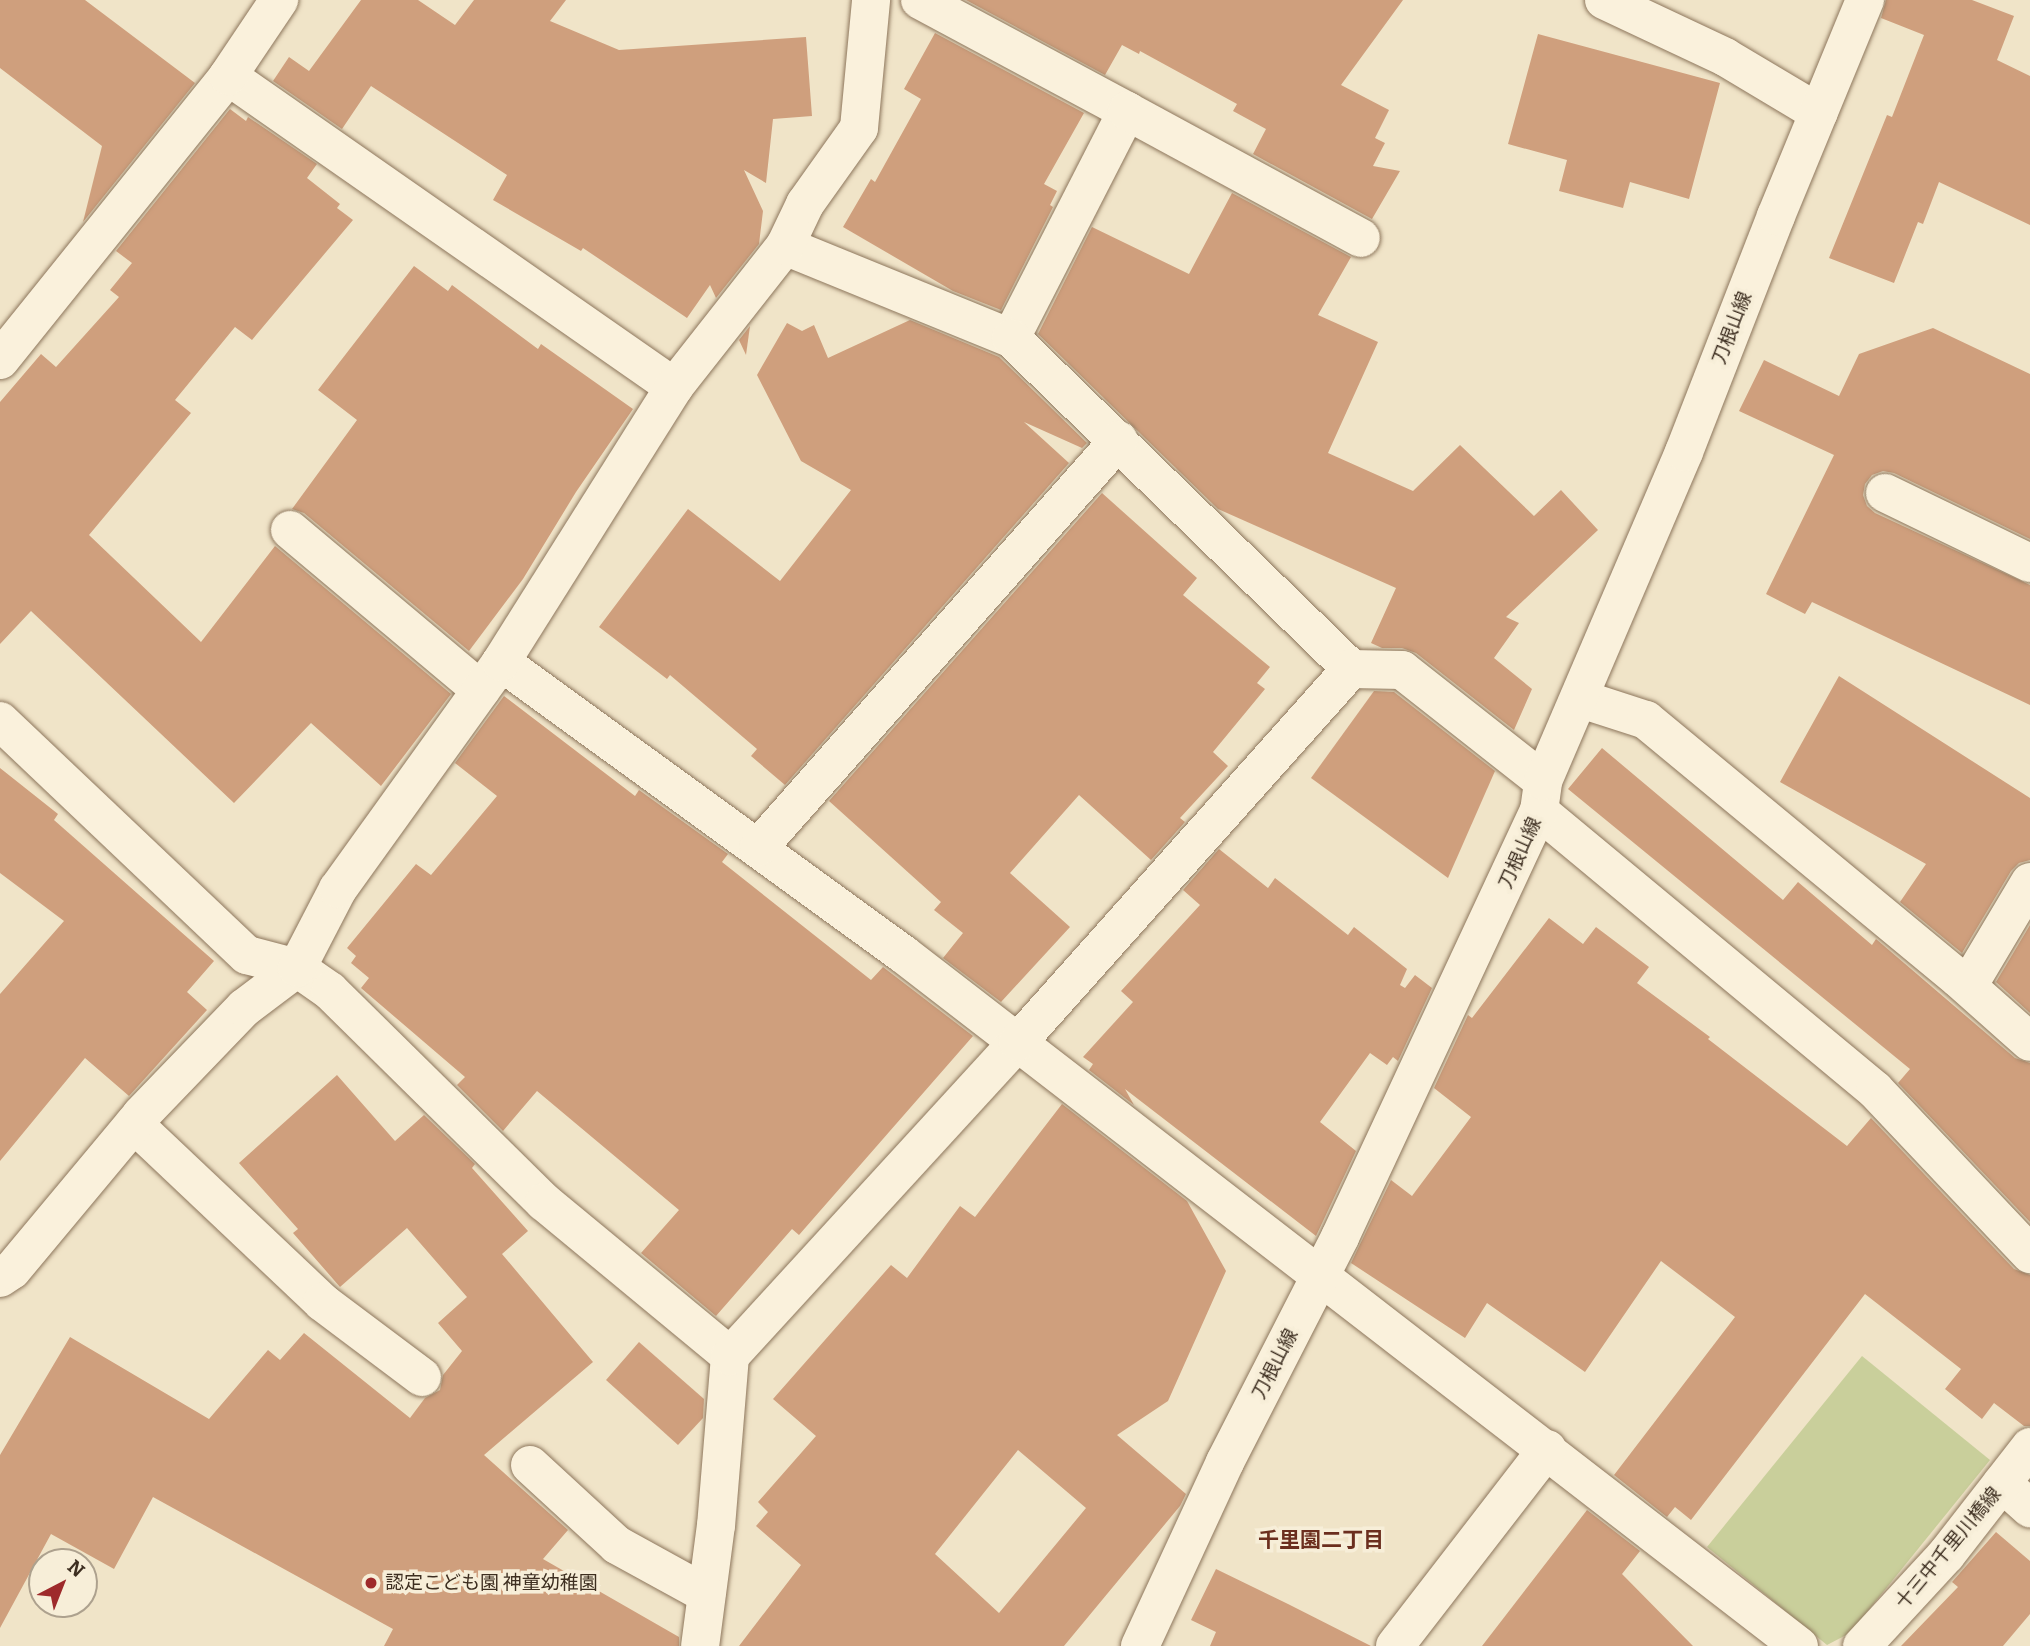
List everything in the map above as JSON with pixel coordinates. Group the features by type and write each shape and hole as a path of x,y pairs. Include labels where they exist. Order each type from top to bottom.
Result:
{"street":[{"path":"0,360 228,76 279,0"},
{"path":"0,1278 12,1270 134,1124 244,1008 297,968 338,889 491,676 674,387 785,246 805,204 859,128 871,0"},
{"path":"920,0 1362,237"},
{"path":"1604,0 1725,57 1819,113"},
{"name":"刀根山線","path":"1140,1646 1225,1462 1320,1276 1451,1004 1684,452 1865,0"},
{"path":"228,76 674,387"},
{"path":"1011,338 1127,111"},
{"path":"785,246 1011,338 1119,440 1351,669 1402,670 1875,1090 2030,1254"},
{"path":"759,847 1119,440"},
{"path":"1885,493 2030,563"},
{"path":"290,530 491,676 759,847 1018,1042 1799,1646"},
{"path":"700,1646 730,1356 1018,1042 1351,669"},
{"path":"1581,699 1646,720 1968,986 2030,1042"},
{"path":"1,723 247,955 297,968 330,991 544,1202 730,1356"},
{"path":"1968,986 2030,883"},
{"path":"134,1124 321,1302 422,1377"},
{"name":"十三中千里川橋線","path":"1862,1646 1946,1555 2030,1447"},
{"path":"1395,1646 1546,1449"},
{"path":"530,1465 617,1545 706,1594"},
{"path":"2002,1483 2030,1508"}],"green space":[{"path":"1862,1356 1990,1460 1850,1633 1827,1645 1707,1547"}],"building":[{"path":"0,0 85,0 195,83 83,222 102,146 0,68"},
{"path":"361,0 418,0 455,25 474,0 566,0 550,21 619,50 806,37 812,116 773,119 766,183 744,170 763,211 759,244 716,298 710,285 687,318 583,248 581,251 493,200 507,175 371,86 342,129 273,81 289,57 309,71"},
{"path":"966,0 1403,0 1341,85 1389,110 1375,138 1385,143 1373,166 1400,171 1372,219 1253,154 1266,129 1233,111 1237,104 1140,51 1139,54 1122,45 1105,75"},
{"path":"1886,0 1972,0 2014,16 1997,60 2030,76 2030,225 1939,182 1923,224 1918,222 1894,283 1829,258 1887,115 1892,117 1924,35 1881,18"},
{"path":"935,33 1084,113 1044,184 1057,191 1050,205 1053,207 1001,310 953,291 843,227 871,179 875,182 921,99 904,89"},
{"path":"1538,34 1720,83 1689,199 1630,182 1623,208 1559,191 1567,160 1508,144"},
{"path":"230,109 246,121 248,117 317,164 307,178 340,204 337,208 353,220 252,340 235,327 175,400 191,413 89,535 201,642 275,546 451,694 381,786 311,723 234,803 31,611 0,644 0,402 41,354 56,367 119,297 110,290 132,263 116,251"},
{"path":"1232,193 1351,257 1318,315 1378,342 1328,453 1413,491 1460,445 1534,516 1561,490 1598,530 1506,617 1519,623 1494,658 1532,689 1514,730 1416,653 1402,648 1382,648 1371,643 1396,588 1218,509 1038,334 1092,227 1189,274"},
{"path":"414,266 448,291 452,285 538,349 541,344 633,409 576,492 523,579 469,651 304,513 292,509 357,420 318,390"},
{"path":"910,320 999,357 1087,443 1082,448 1024,422 1069,463 785,785 751,756 757,749 670,675 667,679 599,627 688,509 780,581 851,490 801,461 757,375 787,323 802,331 814,325 828,358"},
{"path":"750,326 746,355 739,340"},
{"path":"1933,328 2030,374 2030,539 1894,473 1883,471 1872,475 1865,484 1863,495 1867,506 1875,513 2030,585 2030,705 1812,602 1805,614 1766,594 1834,455 1739,411 1764,360 1839,396 1859,354"},
{"path":"1102,493 1197,578 1183,595 1270,667 1257,683 1265,689 1213,752 1228,766 1180,818 1185,822 1151,860 1079,795 1010,873 1070,927 1001,1002 943,958 963,933 934,910 941,902 829,801"},
{"path":"1839,676 2030,798 2030,860 2019,863 2011,871 1962,953 1900,902 1926,864 1780,782"},
{"path":"1374,691 1394,692 1495,771 1448,878 1311,778"},
{"path":"504,696 635,796 639,790 728,854 722,862 871,980 883,967 973,1036 799,1235 792,1229 716,1316 641,1253 679,1210 537,1091 503,1131 457,1085 465,1077 361,988 369,978 351,963 356,956 347,948 416,864 431,875 497,796 455,763"},
{"path":"1602,748 1783,900 1798,882 1872,945 1876,939 2015,1058 2030,1063 2030,1222 1898,1083 1910,1069 1568,789"},
{"path":"0,768 58,814 54,820 214,961 187,992 207,1010 129,1096 85,1058 0,1161 0,994 64,921 0,873"},
{"path":"1219,849 1268,888 1275,878 1348,935 1354,927 1407,969 1400,985 1405,988 1415,975 1432,988 1398,1061 1393,1057 1387,1065 1370,1053 1320,1122 1356,1151 1316,1236 1125,1089 1134,1105 1089,1070 1093,1064 1083,1057 1133,1002 1121,991 1200,905 1183,890"},
{"path":"1549,918 1583,944 1596,927 1649,967 1637,983 1710,1037 1708,1039 1847,1146 1871,1118 2014,1269 2030,1275 2030,1426 2024,1426 1994,1403 1982,1419 1945,1389 1961,1369 1865,1294 1691,1520 1675,1507 1667,1517 1614,1475 1735,1317 1661,1261 1585,1372 1487,1303 1465,1338 1351,1263 1391,1180 1412,1196 1471,1117 1434,1088 1468,1015 1472,1018"},
{"path":"2030,925 2030,1013 1996,982"},
{"path":"337,1075 395,1141 424,1115 475,1164 472,1168 528,1231 502,1254 593,1362 484,1455 568,1530 543,1559 679,1637 679,1646 384,1646 393,1629 153,1497 114,1569 98,1560 98,1548 76,1548 51,1534 43,1548 28,1548 28,1576 0,1628 0,1455 70,1337 209,1419 268,1350 280,1360 304,1333 410,1418 425,1398 440,1390 443,1375 462,1351 438,1323 467,1297 407,1228 340,1287 293,1233 298,1229 239,1163"},
{"path":"1062,1104 1187,1201 1226,1271 1168,1401 1117,1435 1186,1494 1180,1506 1064,1646 739,1646 801,1565 756,1526 768,1512 758,1502 816,1436 773,1399 891,1265 907,1278 960,1206 975,1217","holes":["1018,1450 1086,1508 999,1613 935,1554"]},
{"path":"639,1342 704,1399 703,1418 678,1445 606,1380"},
{"path":"1587,1510 1640,1551 1622,1574 1693,1646 1482,1646"},
{"path":"1996,1532 2030,1561 2030,1614 2003,1646 1901,1646 1958,1587 1952,1582"},
{"path":"1216,1569 1371,1646 1210,1646 1216,1632 1191,1620"}],"place":[{"name":"認定こども園 神童幼稚園","path":"371,1583"}],"district":[{"name":"千里園二丁目","path":"1321,1540"}]}
